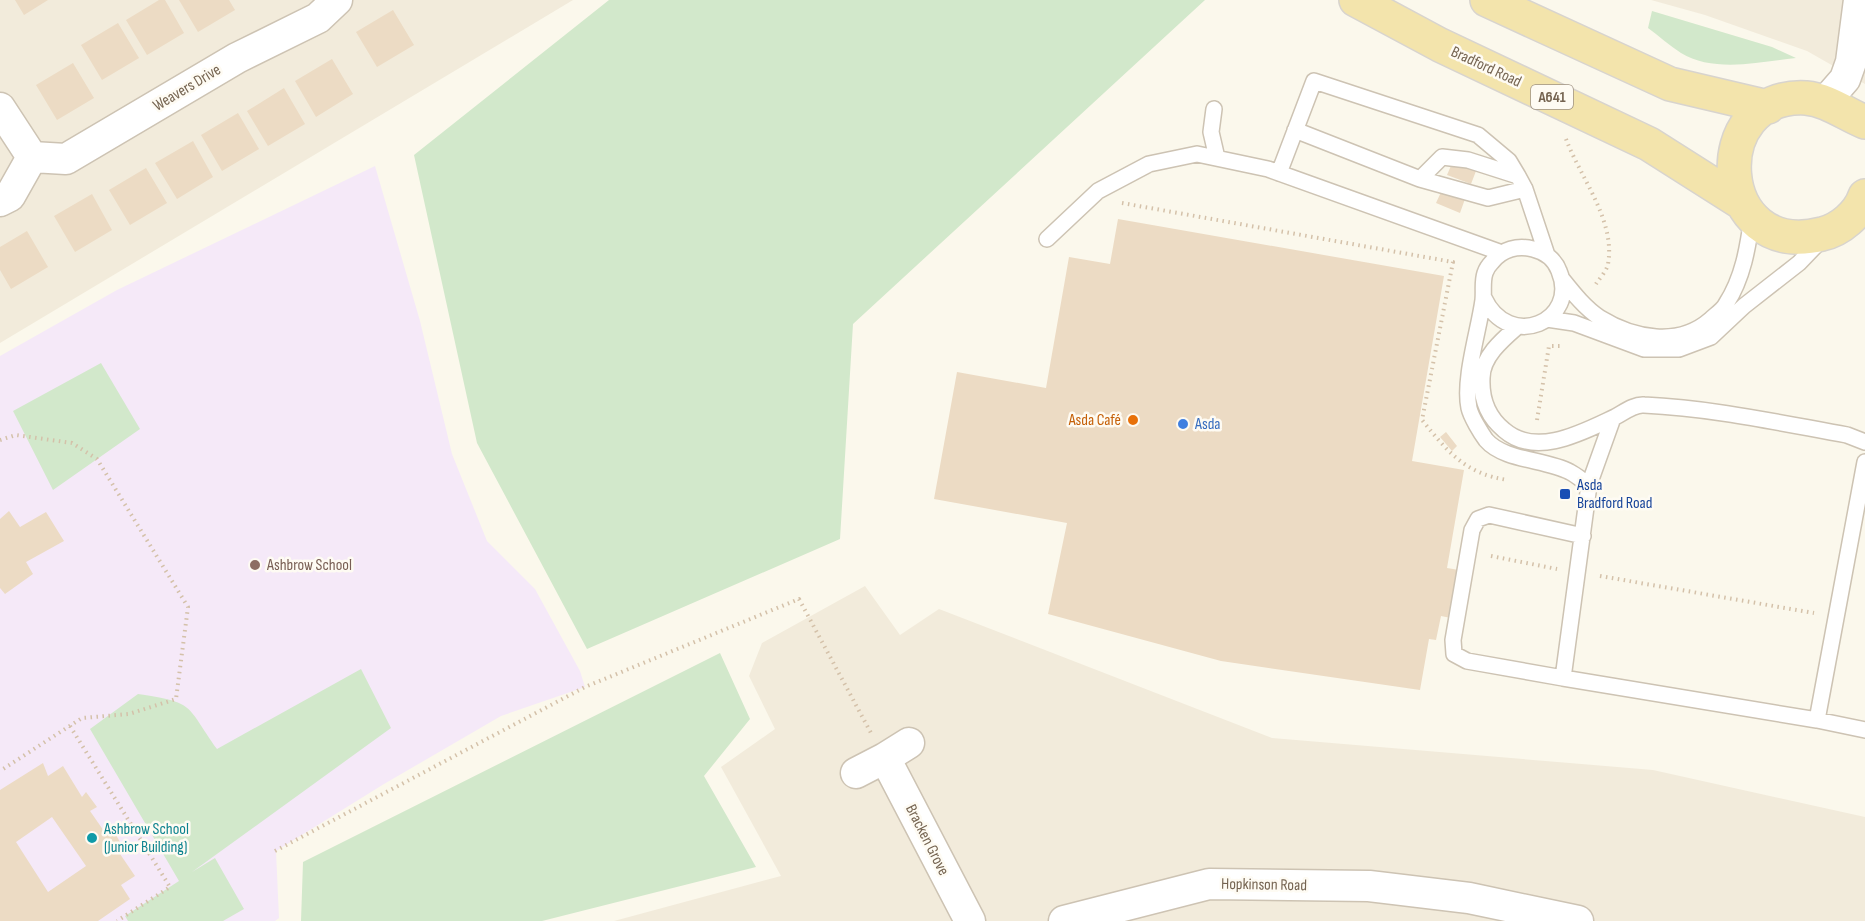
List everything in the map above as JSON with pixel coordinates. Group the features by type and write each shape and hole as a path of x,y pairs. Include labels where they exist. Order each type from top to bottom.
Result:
{"main road":[{"name":"Bradford Road","path":"1356,0 1440,45 1649,144 1747,210 1768,229 1788,236 1808,238 1852,218"},
{"path":"1487,0 1670,84 1768,107"},
{"path":"1747,210 1734,183 1733,160 1738,139 1751,120 1768,107 1786,100 1806,98 1851,120"}],"street":[{"name":"Weavers Drive","path":"32,157 66,159 237,58 318,18 337,0"},
{"path":"1851,120 1845,79 1851,62 1859,0"},
{"path":"0,108 32,157 10,196 0,201"},
{"path":"856,773 897,750"},
{"name":"Bracken Grove","path":"897,750 970,921"},
{"name":"Hopkinson Road","path":"1064,921 1209,884 1369,886 1466,909 1538,912 1574,921"}],"lane":[{"path":"1279,173 1314,81 1478,135 1509,161 1522,182 1547,255"},
{"path":"1214,109 1211,132 1216,158"},
{"path":"1295,130 1420,179 1488,198 1522,182"},
{"path":"1047,240 1098,191 1149,164 1197,154 1279,173 1502,253"},
{"path":"1420,179 1442,157 1468,160 1522,182"},
{"path":"1588,485 1569,471 1530,458 1510,456 1487,441 1469,408 1470,364 1484,298 1485,272 1502,253 1524,247 1547,255 1554,262 1562,279 1583,305 1620,328 1641,335 1665,339 1697,331 1725,306 1747,251 1747,210"},
{"path":"1547,320 1574,323 1644,349 1679,349 1711,337 1744,306 1852,218"},
{"path":"1484,298 1496,318 1517,327 1538,325 1547,320 1560,302 1562,279"},
{"path":"1517,327 1498,344 1482,369 1481,397 1494,422 1509,435 1533,442 1562,440 1640,404 1706,410 1847,435 1865,442"},
{"path":"1563,678 1588,485 1613,418"},
{"path":"1817,720 1865,462"},
{"path":"1583,536 1489,516 1478,519 1472,530 1468,552 1453,639 1454,654 1467,661 1865,730"}],"path":[{"path":"1550,96 1574,160 1595,195 1606,228 1608,265 1583,305"},
{"path":"1107,186 1124,205 1454,262 1422,420 1451,456 1487,477 1527,482 1530,458"},
{"path":"1533,442 1549,346 1562,346 1574,323"},
{"path":"0,440 16,435 72,443 97,459 188,607 176,699 129,714 82,718 0,771"},
{"path":"1468,552 1836,616"},
{"path":"275,851 585,687 799,599 897,750"},
{"path":"70,726 170,887 117,921"}],"shaded area":[{"path":"0,0 573,0 0,343"},
{"path":"1651,0 1865,0 1865,84 1807,51 1705,15"},
{"name":"Ashbrow School","path":"375,166 420,321 452,454 487,541 535,589 580,671 585,687 501,716 384,784 276,851 279,918 275,921 0,921 0,356 117,290"},
{"path":"865,586 900,635 939,609 1272,738 1653,770 1865,817 1865,921 614,921 781,876 721,767 775,729 749,676 762,643"}],"green space":[{"path":"609,0 1205,0 853,324 840,539 587,649 477,443 414,155"},
{"path":"1652,11 1772,47 1796,58 1737,64 1708,63 1694,59 1681,53 1648,28"},
{"path":"101,363 140,429 53,490 13,411"},
{"path":"720,653 750,719 704,776 756,867 542,921 301,921 303,862"},
{"path":"361,669 391,728 192,872 215,858 244,909 223,921 128,921 125,916 179,881 90,729 138,694 180,703 193,714 217,749"}],"building":[{"path":"15,0 48,0 24,15"},
{"path":"159,0 165,0 184,33 147,55 126,20"},
{"path":"179,0 229,0 235,10 198,32"},
{"path":"393,10 414,45 377,67 356,32"},
{"path":"118,23 139,58 102,80 81,45"},
{"path":"332,59 353,94 316,117 295,81"},
{"path":"73,63 94,98 57,120 36,85"},
{"path":"284,88 305,124 268,146 247,111"},
{"path":"238,113 259,149 222,171 201,135"},
{"path":"193,141 213,177 177,199 155,163"},
{"path":"1453,161 1476,171 1471,184 1447,175"},
{"path":"146,168 167,203 130,225 109,190"},
{"path":"1442,190 1465,199 1460,213 1436,203"},
{"path":"92,194 112,230 75,252 54,216"},
{"name":"Asda","path":"1118,219 1444,276 1412,461 1464,470 1447,568 1459,570 1451,618 1441,616 1436,640 1429,639 1420,690 1221,661 1048,614 1067,523 934,499 957,372 1046,388 1069,257 1110,264"},
{"path":"27,231 48,267 11,289 0,270 0,247"},
{"path":"1446,432 1457,446 1452,451 1440,437"},
{"path":"9,511 20,527 46,512 64,541 26,562 33,574 5,594 0,588 0,519"},
{"name":"Ashbrow School (Junior Building)","path":"43,763 48,776 63,766 82,797 86,792 97,807 90,811 106,834 113,830 123,847 118,851 135,876 121,885 130,899 98,921 0,921 0,790","holes":["52,817 86,866 48,892 16,842"]}],"place":[{"name":"Asda Café","path":"1133,420"},
{"name":"Asda","path":"1183,424"},
{"name":"Asda Bradford Road","path":"1565,494"},
{"name":"Ashbrow School","path":"255,565"},
{"name":"Ashbrow School (Junior Building)","path":"92,838"}]}
